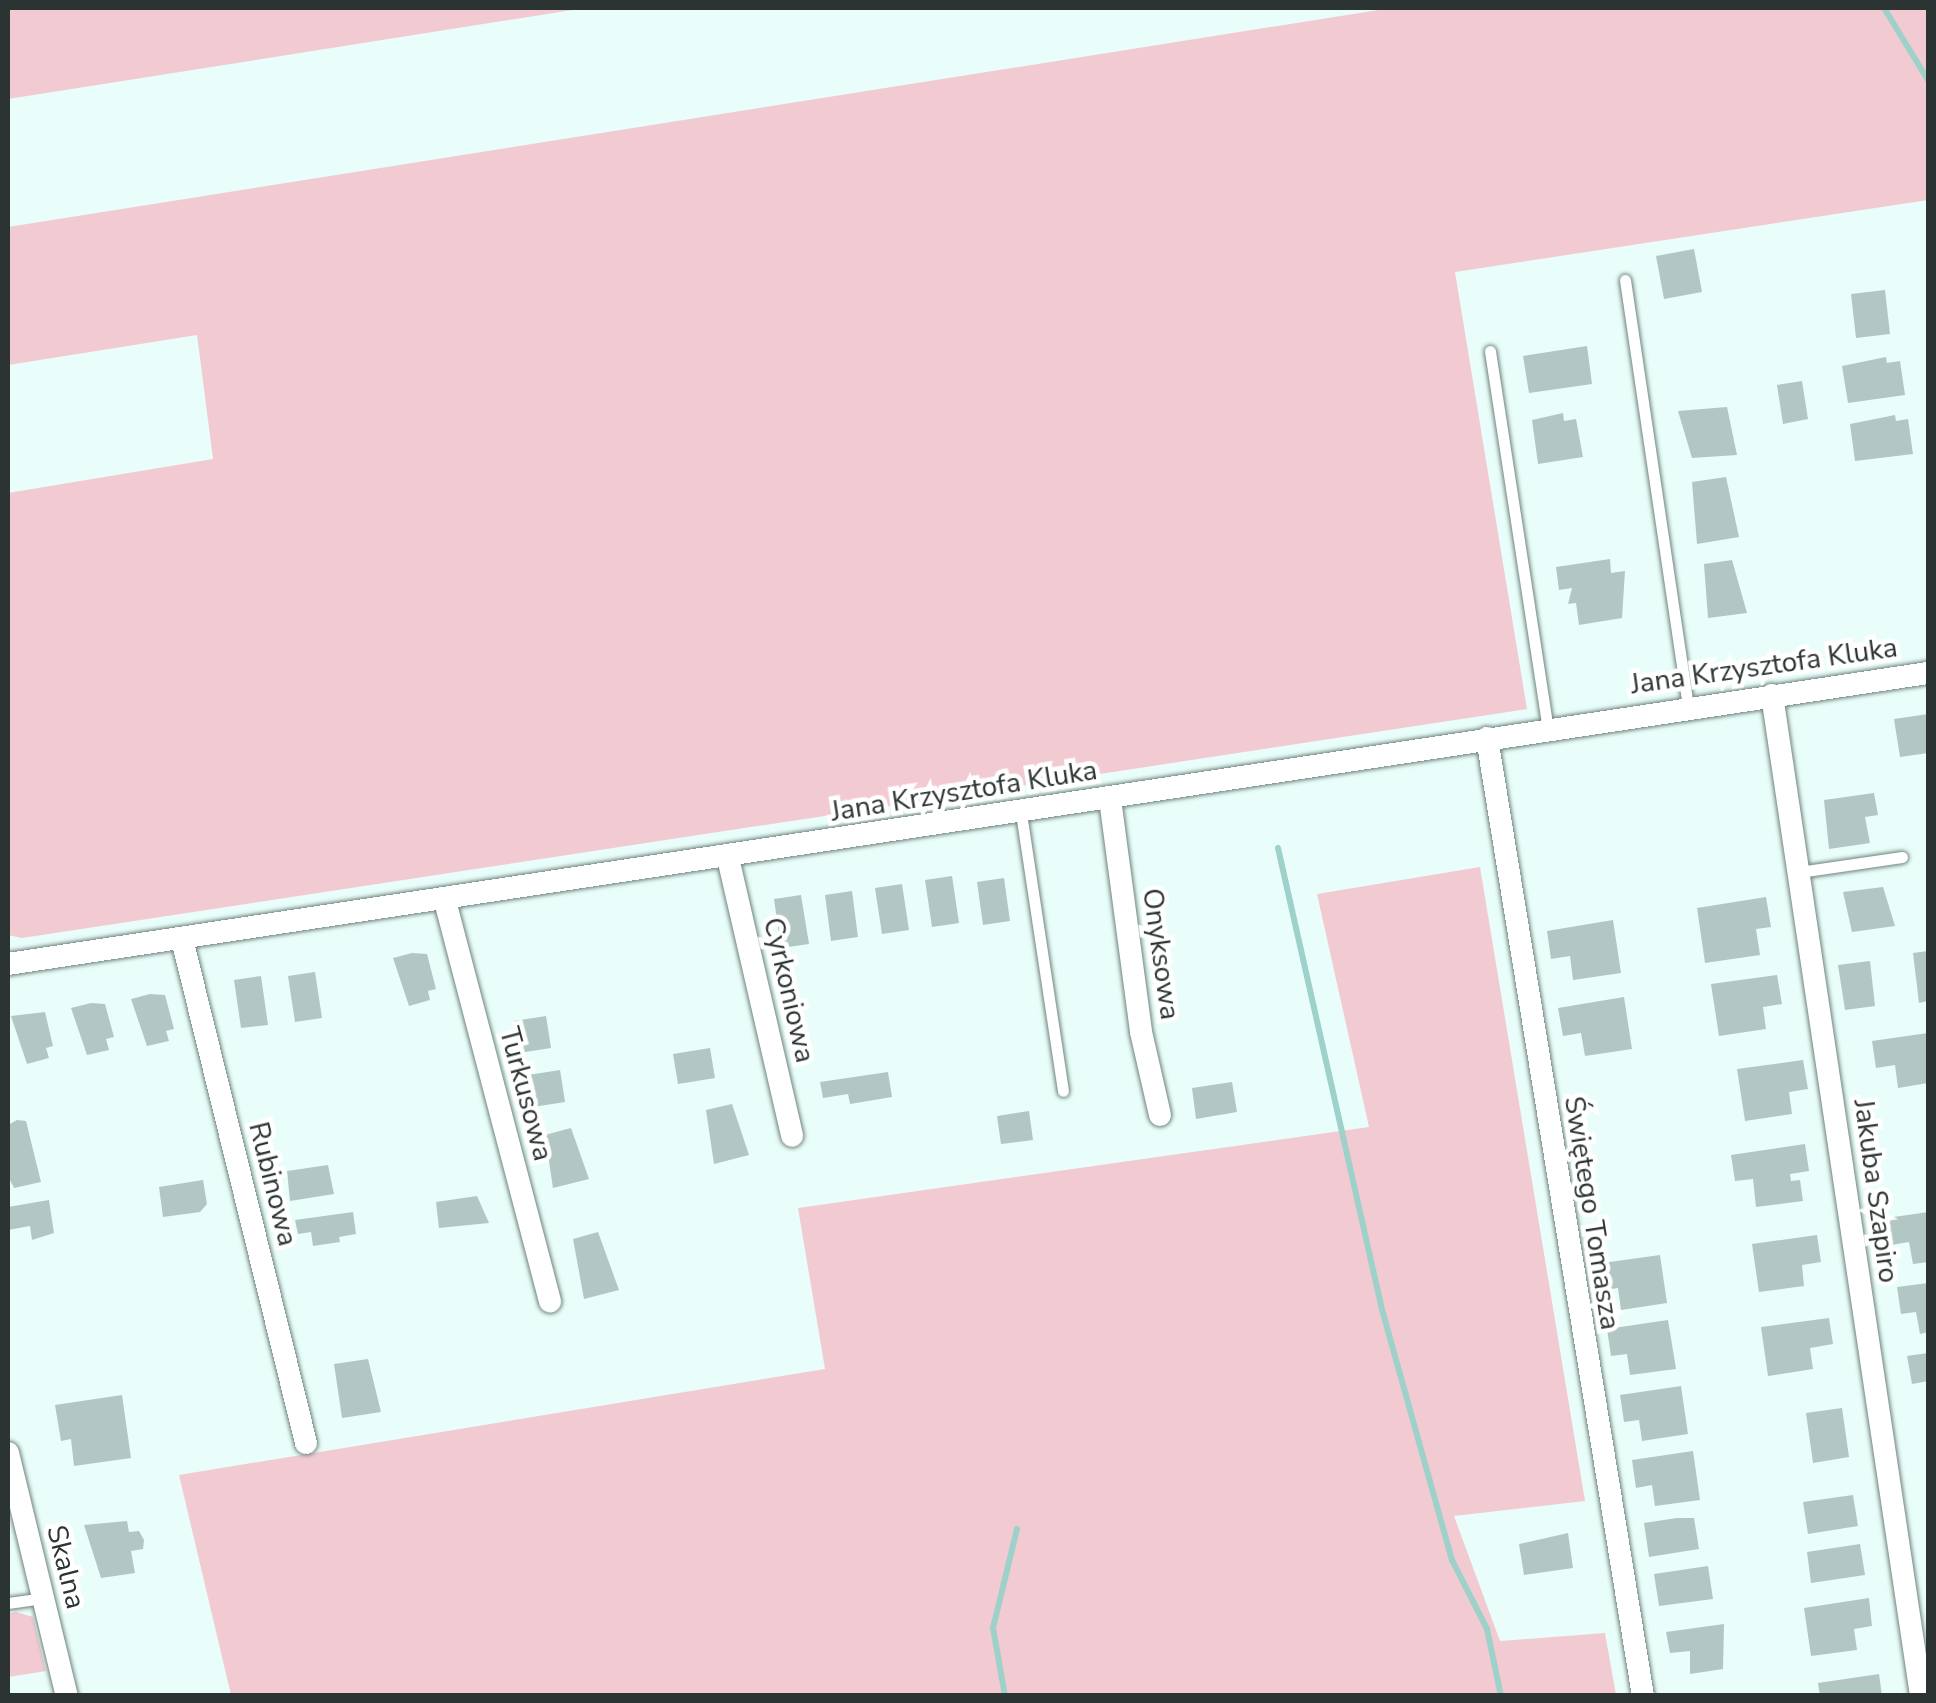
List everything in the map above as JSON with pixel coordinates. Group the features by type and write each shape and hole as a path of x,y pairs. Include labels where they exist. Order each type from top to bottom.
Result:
{"street":[{"name":"Jana Krzysztofa Kluka","path":"8,964 728,858 1928,672"},
{"name":"Jakuba Szapiro","path":"1772,696 1921,1696"},
{"name":"Świętego Tomasza","path":"1488,738 1643,1696"},
{"name":"Onyksowa","path":"1110,799 1142,1032 1160,1115"},
{"name":"Cyrkoniowa","path":"728,858 792,1136"},
{"name":"Turkusowa","path":"445,901 550,1302"},
{"name":"Rubinowa","path":"182,939 306,1443"},
{"name":"Skalna","path":"8,1453 67,1696"}],"lane":[{"path":"1625,280 1688,707"},
{"path":"1490,351 1548,729"},
{"path":"1020,813 1063,1090"},
{"path":"1799,872 1902,858"},
{"path":"8,1603 43,1598"}],"shaded area":[{"path":"8,8 585,8 8,99"},
{"path":"1391,8 1928,8 1928,200 1455,272 1527,709 22,938 8,935 8,493 213,459 197,335 8,365 8,227"},
{"path":"1480,867 1585,1501 1454,1516 1500,1641 1605,1633 1616,1695 231,1695 179,1475 825,1369 798,1208 1369,1127 1317,894"},
{"path":"8,1614 33,1617 46,1671 8,1677"}],"building":[{"path":"1694,249 1702,292 1664,299 1656,256"},
{"path":"1885,290 1890,334 1856,338 1851,294"},
{"path":"1587,346 1592,384 1529,393 1523,356"},
{"path":"1886,357 1887,363 1900,361 1905,395 1848,403 1842,366"},
{"path":"1802,381 1808,419 1783,424 1777,385"},
{"path":"1727,407 1737,455 1692,458 1678,411"},
{"path":"1563,413 1564,421 1576,419 1583,457 1538,464 1532,420"},
{"path":"1895,415 1896,421 1908,419 1913,454 1855,461 1850,424"},
{"path":"1726,477 1739,537 1697,544 1692,482"},
{"path":"1610,559 1611,573 1625,571 1622,618 1579,625 1576,603 1568,604 1572,588 1559,590 1556,567"},
{"path":"1732,560 1747,613 1708,618 1704,564"},
{"path":"1928,714 1928,753 1900,757 1894,719"},
{"path":"1874,793 1878,815 1865,817 1870,843 1829,849 1824,800"},
{"path":"952,876 959,923 932,927 925,880"},
{"path":"1004,878 1010,921 983,925 977,882"},
{"path":"902,884 909,930 882,934 875,888"},
{"path":"1883,887 1895,926 1852,932 1843,892"},
{"path":"852,891 858,937 831,941 825,895"},
{"path":"801,895 809,944 781,948 774,899"},
{"path":"1766,897 1771,927 1756,929 1760,955 1705,963 1697,908"},
{"path":"1613,920 1621,973 1573,980 1570,956 1551,959 1547,931"},
{"path":"1928,951 1928,1001 1919,1003 1913,953"},
{"path":"427,954 436,989 428,991 430,1000 409,1006 393,958"},
{"path":"1870,961 1875,1006 1845,1010 1838,965"},
{"path":"315,972 322,1018 295,1022 288,976"},
{"path":"1777,975 1782,1004 1763,1007 1766,1029 1719,1036 1711,984"},
{"path":"261,976 268,1025 241,1028 234,980"},
{"path":"165,995 174,1029 166,1031 169,1041 147,1046 131,999"},
{"path":"1624,997 1632,1049 1585,1056 1581,1033 1563,1036 1558,1008"},
{"path":"105,1004 114,1037 106,1039 109,1050 87,1055 71,1008"},
{"path":"45,1012 53,1046 46,1048 49,1058 27,1064 11,1016"},
{"path":"546,1016 551,1048 519,1053 514,1021"},
{"path":"1928,1033 1928,1083 1898,1088 1895,1065 1876,1068 1872,1041"},
{"path":"710,1048 715,1078 678,1084 673,1054"},
{"path":"1803,1060 1808,1089 1789,1092 1792,1114 1745,1121 1737,1069"},
{"path":"560,1070 565,1102 533,1107 528,1075"},
{"path":"888,1072 892,1097 850,1104 848,1094 823,1098 820,1082"},
{"path":"1232,1082 1237,1112 1196,1119 1192,1088"},
{"path":"732,1104 749,1155 714,1164 706,1110"},
{"path":"1029,1111 1033,1140 1001,1144 997,1116"},
{"path":"26,1121 41,1182 14,1188 8,1176 8,1125"},
{"path":"571,1128 589,1179 553,1188 545,1135"},
{"path":"1805,1144 1809,1171 1790,1174 1791,1181 1800,1180 1803,1201 1756,1207 1753,1179 1735,1181 1731,1155"},
{"path":"328,1165 334,1194 290,1201 287,1171"},
{"path":"203,1180 207,1204 200,1212 163,1217 159,1187"},
{"path":"477,1196 489,1223 439,1228 436,1202"},
{"path":"49,1200 54,1233 32,1240 30,1226 8,1230 8,1207"},
{"path":"353,1212 356,1234 339,1237 340,1242 313,1246 311,1232 298,1234 295,1220"},
{"path":"1928,1212 1928,1262 1913,1264 1909,1242 1891,1245 1887,1218"},
{"path":"598,1232 619,1290 584,1299 573,1239"},
{"path":"1817,1235 1821,1262 1802,1265 1804,1286 1759,1292 1752,1244"},
{"path":"1660,1255 1667,1303 1621,1310 1618,1288 1599,1291 1595,1264"},
{"path":"1928,1283 1928,1332 1920,1334 1916,1312 1901,1314 1897,1287"},
{"path":"1829,1318 1833,1344 1810,1348 1813,1369 1768,1376 1761,1327"},
{"path":"1668,1320 1676,1369 1630,1375 1627,1354 1611,1356 1607,1329"},
{"path":"1928,1353 1928,1381 1912,1384 1907,1356"},
{"path":"368,1359 381,1412 342,1418 334,1364"},
{"path":"1681,1386 1688,1434 1642,1441 1639,1420 1624,1422 1620,1395"},
{"path":"122,1395 131,1458 74,1466 71,1439 61,1441 55,1405"},
{"path":"1842,1408 1849,1457 1813,1463 1806,1413"},
{"path":"1693,1451 1700,1500 1655,1506 1652,1485 1636,1488 1632,1460"},
{"path":"1853,1495 1858,1526 1808,1534 1803,1502"},
{"path":"1694,1518 1699,1549 1649,1557 1644,1523"},
{"path":"127,1521 129,1532 139,1531 144,1540 143,1549 131,1551 135,1573 101,1578 84,1525"},
{"path":"1568,1533 1573,1568 1524,1575 1519,1544"},
{"path":"1860,1544 1865,1575 1811,1583 1807,1552"},
{"path":"1708,1566 1713,1599 1659,1606 1654,1574"},
{"path":"1869,1598 1872,1626 1854,1629 1857,1650 1811,1656 1804,1608"},
{"path":"1724,1624 1723,1669 1690,1674 1690,1651 1670,1653 1666,1632"},
{"path":"1879,1674 1882,1696 1820,1696 1818,1683"}],"waterway":[{"path":"1884,8 1928,80"},
{"path":"1278,848 1381,1306 1452,1560 1487,1629 1501,1696"},
{"path":"1005,1696 993,1628 1017,1529"}]}
